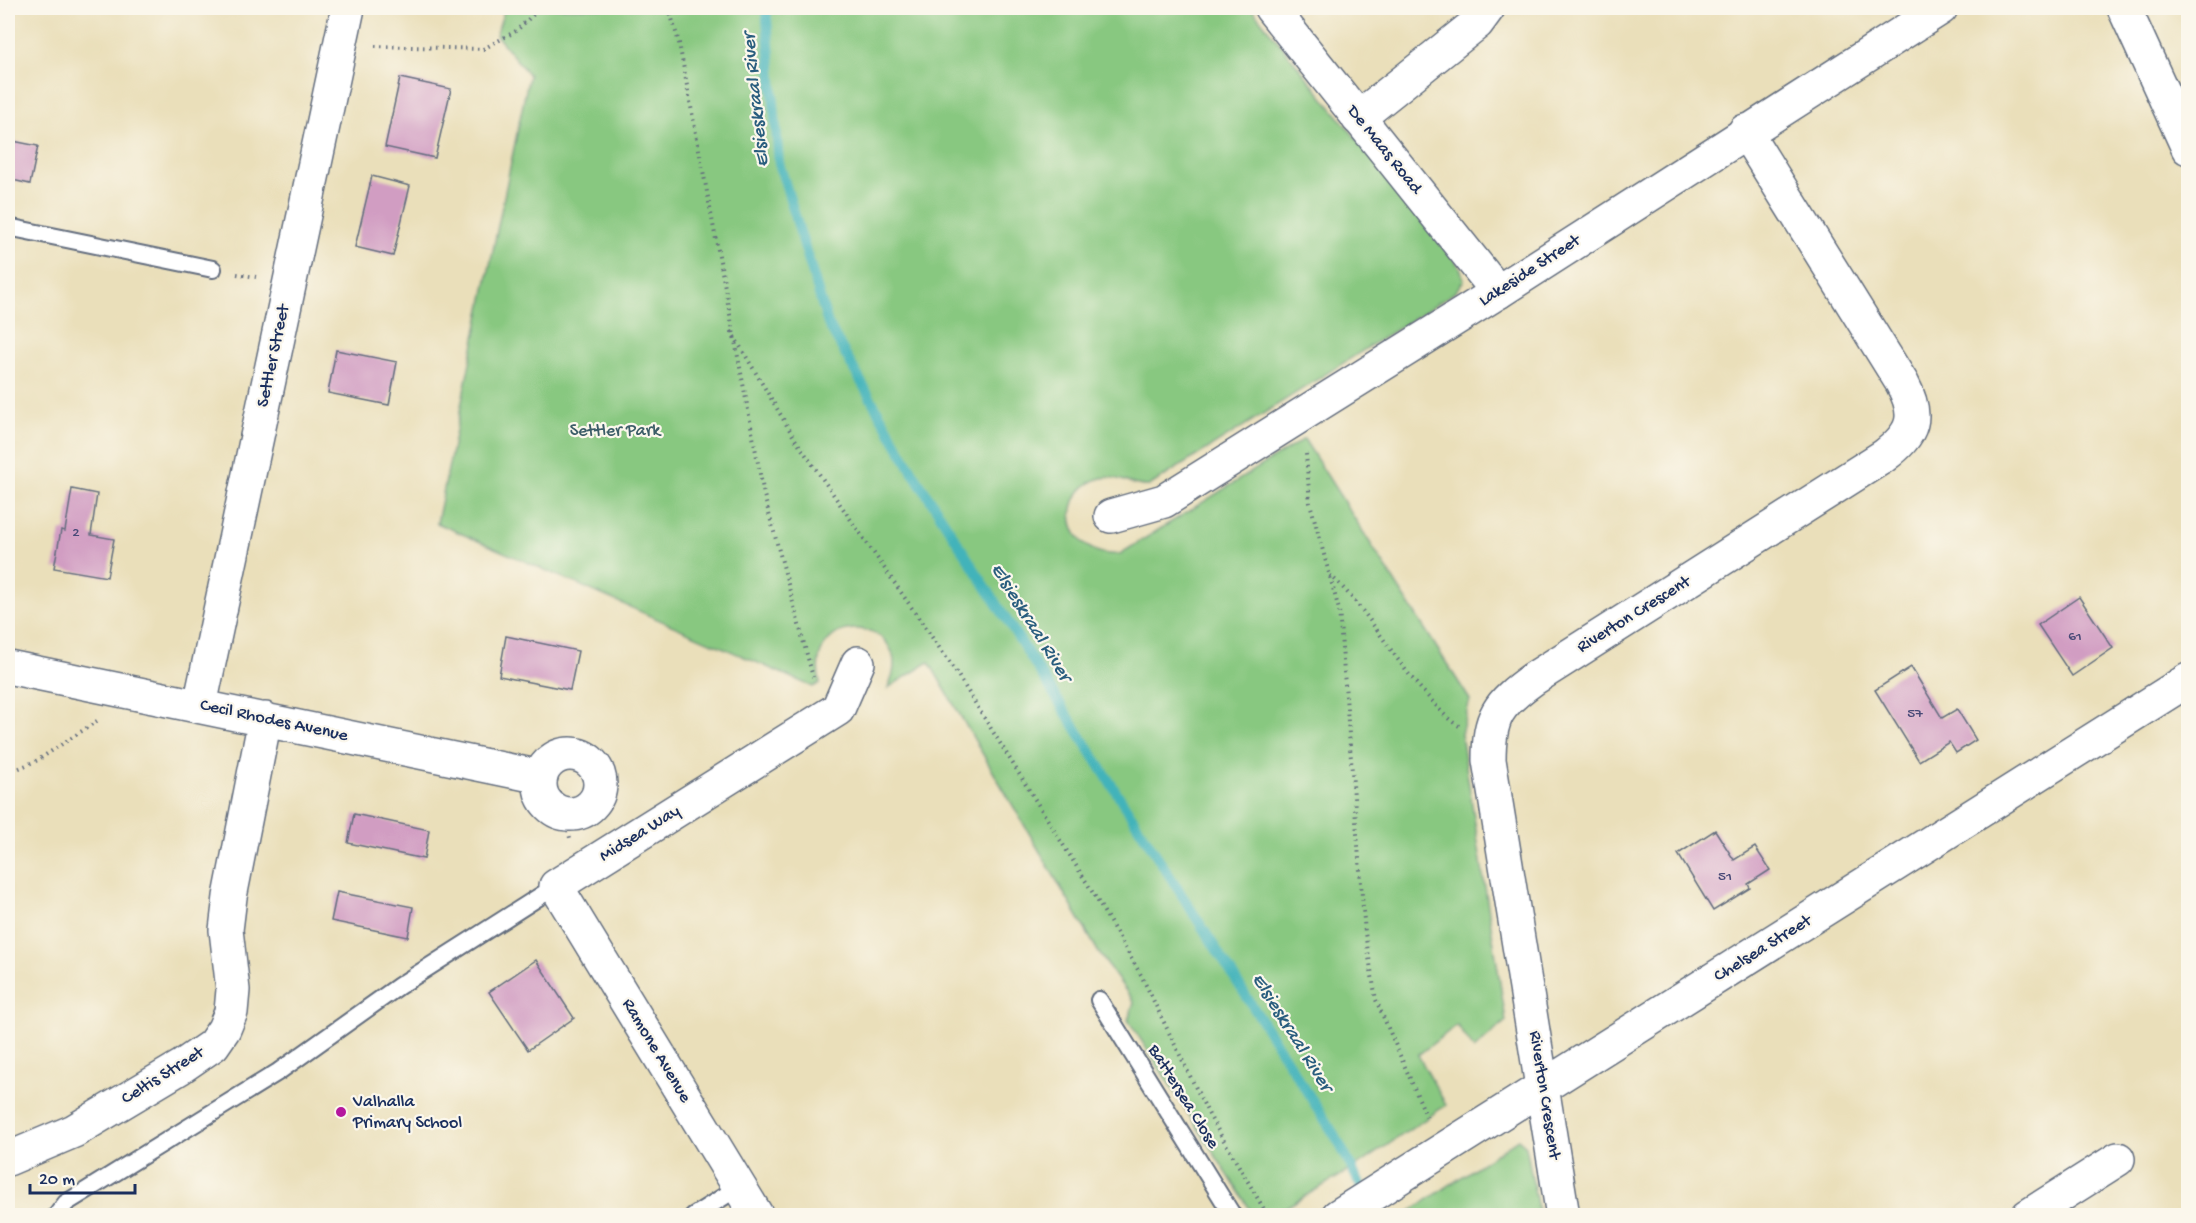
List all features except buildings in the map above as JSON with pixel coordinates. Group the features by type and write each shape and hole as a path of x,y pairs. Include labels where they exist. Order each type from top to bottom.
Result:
{"street":[{"name":"Settler Street","path":"200,705 348,8"},
{"name":"De Maas Road","path":"1271,8 1498,292"},
{"path":"1358,118 1477,23 1488,8"},
{"name":"Lakeside Street","path":"1111,516 1164,501 1498,292 1745,131 1941,8"},
{"path":"2124,8 2188,148"},
{"name":"Riverton Crescent","path":"1563,1215 1489,760 1489,738 1496,712 1503,702 1533,679 1884,456 1903,440 1913,419 1913,407 1902,383 1745,131"},
{"name":"Midsea Way","path":"556,886 838,709 858,663"},
{"name":"Cecil Rhodes Avenue","path":"8,667 541,777"},
{"name":"Chelsea Street","path":"1338,1215 2188,680"},
{"name":"Celtis Street","path":"8,1159 74,1131 182,1067 213,1045 224,1029 231,1012 233,990 226,930 230,897 266,719"},
{"path":"565,754 587,759 596,768 600,779 595,801 586,809 575,813 569,827 544,800 540,789 541,777 545,766 554,758 565,754"},
{"name":"Ramone Avenue","path":"556,886 757,1215"},
{"path":"2028,1215 2118,1159"}],"lane":[{"path":"8,226 213,269"},
{"name":"Midsea Way","path":"56,1215 66,1203 278,1072 399,986 556,886"},
{"name":"Battersea Close","path":"1099,1000 1233,1215"},
{"path":"693,1215 739,1187"}],"path":[{"path":"373,46 483,49 516,31 540,8"},
{"path":"669,8 679,43 731,331 764,495 816,688"},
{"path":"213,269 289,284"},
{"path":"731,331 795,439 954,669 1090,888 1141,975 1209,1115 1268,1215"},
{"path":"1307,448 1310,503 1339,610 1365,933 1376,1000 1429,1123"},
{"path":"1330,575 1352,594 1420,688 1452,722 1468,730"},
{"path":"8,773 38,760 138,693"}],"green space":[{"name":"Settler Park","path":"505,8 1251,8 1460,267 1464,280 1454,293 1149,486 1135,485 1109,477 1095,480 1082,489 1074,500 1071,513 1073,526 1079,538 1089,547 1103,553 1120,554 1304,439 1470,700 1461,734 1506,1021 1474,1049 1457,1025 1418,1055 1446,1105 1355,1167 1281,1210 1253,1214 1128,1020 1134,1002 1099,953 929,662 888,688 894,664 889,646 877,634 860,629 843,631 828,640 819,658 820,683 813,687 437,523 529,75 496,35"},
{"path":"1518,1139 1526,1146 1539,1215 1405,1215"}],"waterway":[{"name":"Elsieskraal River","path":"766,8 779,163 828,324 914,474 1337,1139 1376,1216"}],"place":[{"name":"Valhalla Primary School","path":"341,1112"}]}
